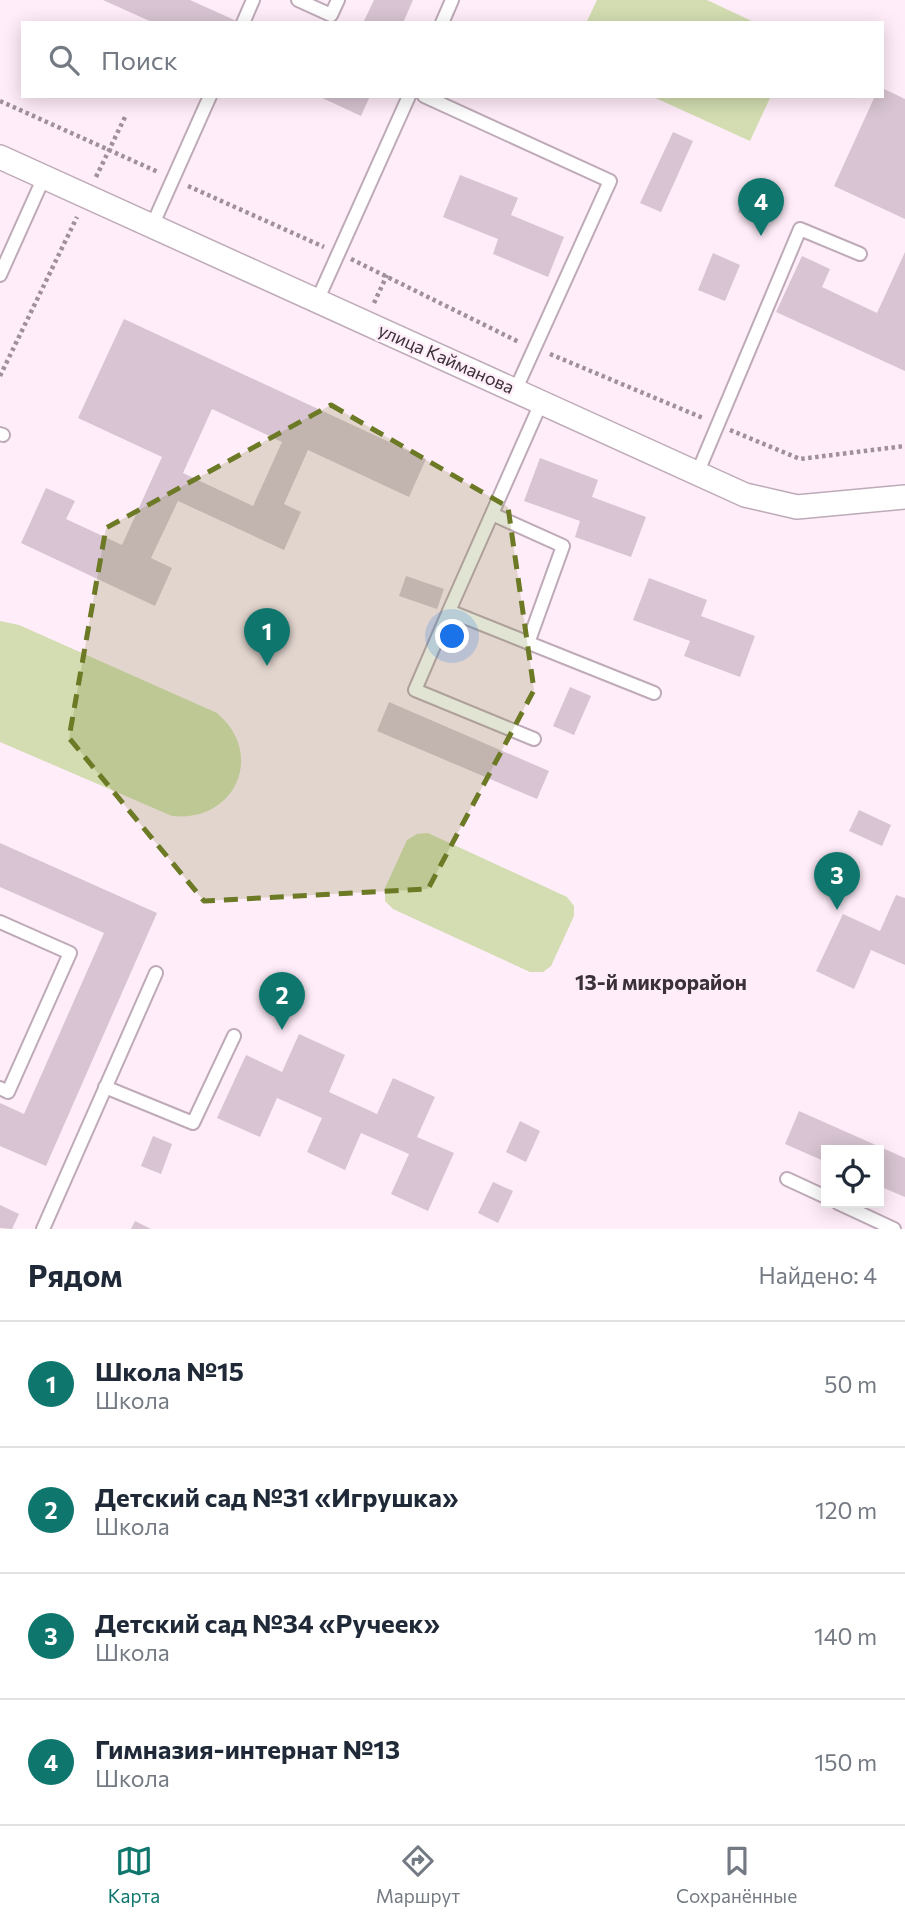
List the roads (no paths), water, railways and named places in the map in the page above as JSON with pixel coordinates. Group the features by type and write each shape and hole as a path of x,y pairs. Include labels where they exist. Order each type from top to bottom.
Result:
{"street":[{"name":"улица Кайманова","path":"0,157 745,495 797,507 905,497"}],"lane":[{"path":"244,21 253,0"},
{"path":"298,0 331,15 338,0"},
{"path":"443,21 452,0"},
{"path":"152,226 209,98"},
{"path":"317,301 409,98"},
{"path":"428,98 610,181 515,391"},
{"path":"0,275 44,177"},
{"path":"697,474 800,229 860,254"},
{"path":"534,739 415,690 541,403"},
{"path":"492,514 564,546 528,643"},
{"path":"449,611 654,693"},
{"path":"0,922 70,953 8,1091 0,1088"},
{"path":"43,1229 156,973"},
{"path":"105,1087 193,1123 234,1036"},
{"path":"787,1179 821,1195"},
{"path":"849,1208 894,1229"}],"place":[{"name":"Гимназия-интернат №13","path":"761,236"},
{"name":"Школа №15","path":"267,666"},
{"name":"Детский сад №34 «Ручеек»","path":"837,910"},
{"name":"Детский сад №31 «Игрушка»","path":"282,1030"}],"district":[{"name":"13-й микрорайон","path":"661,983"}]}
